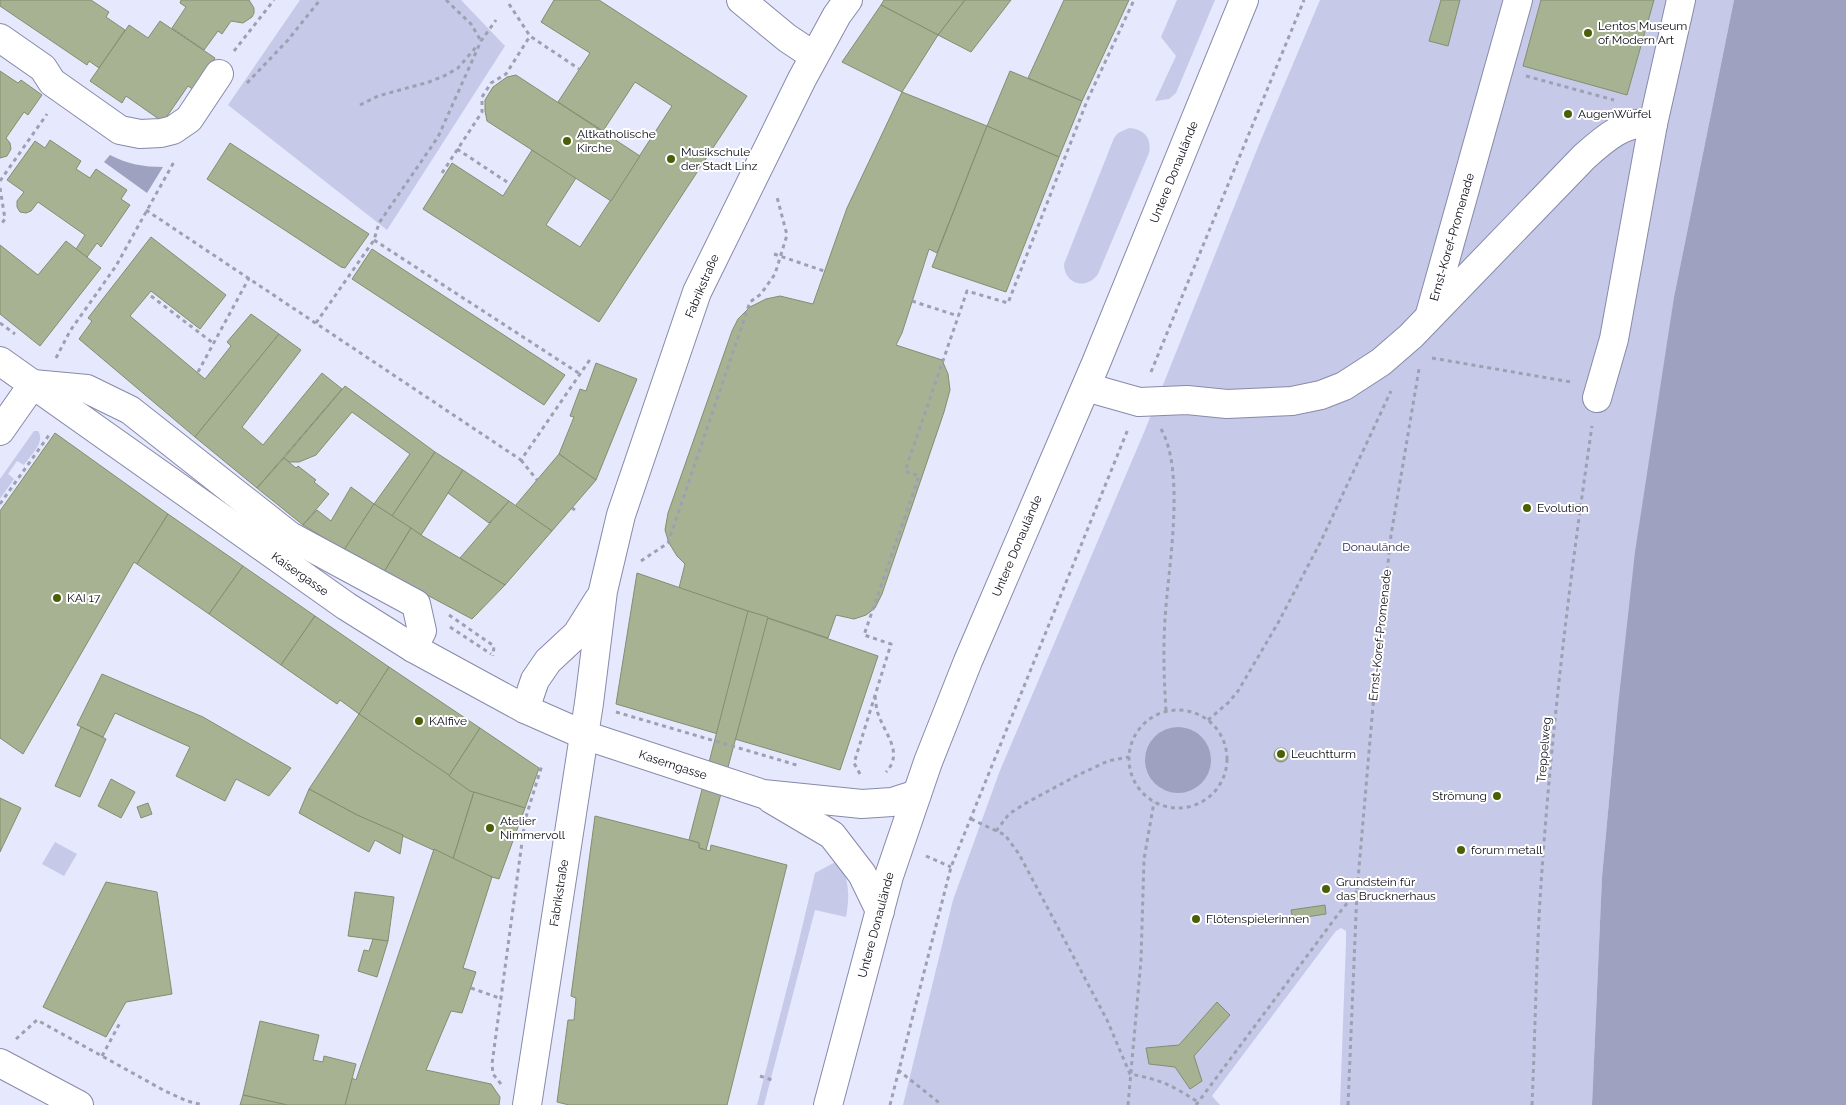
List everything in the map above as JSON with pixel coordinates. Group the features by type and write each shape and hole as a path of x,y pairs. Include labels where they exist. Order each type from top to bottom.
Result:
{"main road":[{"path":"741,0 786,38 814,56"},
{"name":"Fabrikstraße","path":"527,1105 589,703 603,591 621,516 697,292 814,56 848,0"},
{"name":"Untere Donaulände","path":"828,1105 889,876 928,762 968,661 1086,387 1244,0"},
{"name":"Ernst-Koref-Promenade","path":"1430,317 1518,0"},
{"path":"1598,392 1614,339 1653,124 1681,0"},
{"path":"0,38 42,68 52,82 120,130 140,134 161,133 173,130 189,119 219,74"},
{"path":"1086,387 1139,402 1187,400 1227,404 1292,401 1333,391 1381,362 1430,317 1584,157 1602,141 1624,128 1642,122 1653,124"},
{"name":"Kaisergasse","path":"0,361 346,606 413,648 525,709 584,735"},
{"path":"0,431 32,384 88,390 130,410 290,536 416,604 422,631 413,648"},
{"name":"Fabrikstraße","path":"525,709 535,680 548,661 578,634 603,591"},
{"name":"Kaserngasse","path":"584,735 763,794 862,804 892,802 917,794"},
{"name":"Kaserngasse","path":"763,794 832,835 862,874 880,911"},
{"path":"6,1052 79,1105"}],"path":[{"path":"219,74 242,40 274,0"},
{"path":"246,85 288,40 320,0"},
{"path":"446,0 471,24 481,41"},
{"path":"861,776 854,763 891,644 864,635 919,476 905,471 958,316 967,291 1008,303 1087,101 1134,0"},
{"path":"509,4 530,36 579,69"},
{"path":"360,105 378,96 429,82 458,68 496,20"},
{"path":"442,173 482,112 482,97 491,83 506,74 530,36"},
{"path":"316,323 374,240 379,223 438,137 481,41"},
{"path":"1498,69 1609,98"},
{"path":"0,181 63,89"},
{"path":"457,149 510,184"},
{"path":"54,363 70,331 116,266 136,233 146,210 177,157"},
{"path":"0,188 5,219 0,226"},
{"path":"639,562 668,543 750,302 761,294 775,274 787,235 779,211 777,197"},
{"path":"146,210 522,460 537,480"},
{"path":"374,240 580,374"},
{"path":"774,254 824,271"},
{"path":"198,372 249,278"},
{"path":"151,296 213,344"},
{"path":"912,301 958,316"},
{"path":"522,460 591,358"},
{"path":"1429,358 1598,392"},
{"name":"Ernst-Koref-Promenade","path":"1348,1105 1357,891 1374,694 1391,534 1419,365"},
{"path":"1208,720 1229,702 1238,691 1278,623 1321,541 1393,387"},
{"name":"Treppelweg","path":"1532,1105 1540,902 1550,769 1567,608 1598,392"},
{"path":"1139,402 1165,436 1173,476 1172,537 1163,658 1166,711"},
{"path":"0,504 48,435"},
{"path":"416,604 493,656 494,646 446,613"},
{"path":"875,696 878,716 894,746 894,757 889,769 883,775"},
{"path":"589,703 807,768"},
{"path":"1186,710 1208,720 1222,738 1225,748 1226,766 1221,781 1203,801 1190,806 1168,807 1154,802 1146,796 1134,781 1129,763 1130,747 1136,732 1155,715 1166,711 1186,710"},
{"path":"996,831 1009,814 1026,803 1108,760 1129,756"},
{"path":"504,1089 493,1074 492,1064 525,820 542,765 539,768"},
{"path":"855,776 867,777"},
{"path":"1128,1105 1141,960 1144,859 1154,802"},
{"path":"890,1105 951,867 971,819 1005,836 1019,854 1107,1020 1130,1074"},
{"path":"1130,1074 1153,1078 1169,1084 1197,1104 1357,891"},
{"path":"471,988 502,999"},
{"path":"6,1052 37,1020 165,1090 187,1101 203,1105"},
{"path":"102,1056 121,1021"},
{"path":"898,1070 942,1105"},
{"path":"760,1076 772,1080"}],"green space":[{"path":"300,0 461,0 505,46 387,230 228,105"},
{"path":"1177,0 1215,0 1176,93 1169,99 1155,101 1176,56 1161,37"},
{"name":"Donaulände","path":"1320,0 1734,0 1674,297 1617,715 1602,877 1592,1105 1340,1105 1346,942 1346,931 1341,928 1336,931 1212,1096 1220,1105 903,1105 953,900 999,773 1145,430 1260,142"},
{"path":"1129,128 1139,130 1146,135 1150,148 1149,153 1098,274 1088,282 1076,283 1068,276 1064,264 1114,138 1118,133"},
{"path":"34,431 38,431 40,435 39,444 24,465 17,461 8,474 14,479 0,499 0,479"},
{"path":"55,842 77,854 64,876 42,864"},
{"path":"839,860 848,888 846,917 815,910 764,1105 757,1105 815,873"}],"shaded area":[{"path":"1734,0 1846,0 1846,1105 1592,1105 1602,877 1635,552 1674,297"},
{"path":"110,155 136,164 163,167 147,193 104,162"},
{"path":"1171,727 1185,727 1197,732 1206,741 1211,753 1209,773 1202,784 1185,793 1171,793 1159,788 1150,779 1145,767 1145,753 1150,741 1159,732"}],"building":[{"path":"0,0 91,0 109,12 106,17 125,30 99,68 89,61 87,65 0,6"},
{"path":"181,0 249,0 254,8 254,13 252,17 243,23 231,21 222,34 218,31 204,50 172,28 186,7 180,3"},
{"name":"Musikschule der Stadt Linz","path":"554,0 599,0 747,96 599,322 423,209 452,163 503,196 532,150 576,178 546,225 580,247 672,106 635,82 603,131 558,102 590,53 541,22"},
{"path":"884,0 965,0 938,35 881,5"},
{"path":"965,0 1011,0 971,52 938,35"},
{"path":"1064,0 1129,0 1082,101 1028,78"},
{"path":"1441,0 1460,0 1448,46 1429,41"},
{"name":"Lentos Museum of Modern Art","path":"1541,0 1654,0 1627,95 1523,66"},
{"path":"881,5 938,35 902,92 842,62"},
{"path":"160,21 215,58 194,90 188,86 163,122 126,96 122,103 90,81 129,25 148,38"},
{"path":"0,71 18,83 21,80 42,95 28,115 24,112 6,138 10,143 11,149 7,156 0,158"},
{"path":"1010,71 1082,101 1059,157 987,126"},
{"name":"Altkatholische Kirche","path":"516,75 640,156 611,201 487,121 485,100 493,87 507,77"},
{"path":"902,92 987,126 937,253 929,249 902,333 896,345 942,360 948,374 950,390 944,412 882,594 875,608 866,615 854,619 836,615 828,638 679,588 685,564 677,556 669,543 665,530 668,513 732,331 738,319 750,307 766,299 780,296 813,304 847,208"},
{"path":"987,126 1059,157 1006,292 932,267"},
{"path":"50,140 81,161 76,169 90,178 96,169 127,190 121,199 130,205 101,247 97,243 87,257 76,249 85,235 38,202 31,211 26,213 20,212 17,207 17,201 24,192 7,180 35,141 45,148"},
{"path":"230,143 369,234 345,268 207,179"},
{"path":"151,237 226,295 200,329 151,291 130,316 205,379 231,346 227,342 251,314 279,334 195,437 79,339 92,321 88,318"},
{"path":"66,241 101,268 40,346 0,314 0,245 38,275"},
{"path":"372,249 565,375 544,405 352,279"},
{"path":"279,334 301,350 242,427 263,445 322,373 342,389 257,488 195,437"},
{"path":"596,363 637,379 596,480 559,454 574,417 570,416 580,389 586,391"},
{"path":"345,386 435,452 392,516 374,504 410,454 352,412 316,455 299,462 289,462 284,458"},
{"name":"KAI 17","path":"55,433 168,514 137,564 134,562 23,754 0,738 0,511"},
{"path":"435,452 463,470 421,535 392,516"},
{"path":"559,454 596,480 552,531 515,506"},
{"path":"284,458 316,480 314,482 329,494 303,525 257,488"},
{"path":"463,470 509,501 489,523 448,493"},
{"path":"351,487 374,504 344,550 303,525 317,510 331,521"},
{"path":"509,501 552,531 505,585 460,558"},
{"path":"374,504 411,528 384,572 344,550"},
{"path":"168,514 243,566 209,614 137,564"},
{"path":"411,528 505,585 472,619 384,572"},
{"path":"243,566 315,616 281,665 209,614"},
{"path":"637,573 878,656 840,770 616,704"},
{"path":"748,611 768,617 706,850 699,848 699,843 689,840"},
{"path":"315,616 389,667 359,714 340,700 337,704 281,665"},
{"name":"KAIfive","path":"389,667 480,728 449,776 359,714"},
{"path":"102,674 203,717 291,768 269,796 236,779 225,801 176,776 190,747 115,713 103,737 77,725"},
{"path":"359,714 474,792 453,859 357,815 309,789"},
{"path":"81,727 106,739 80,797 55,786"},
{"name":"KAIfive","path":"480,728 539,768 525,808 470,791 449,776"},
{"name":"Leuchtturm","path":"1281,748 1286,750 1288,755 1286,760 1281,762 1276,760 1274,755 1276,750"},
{"path":"111,779 135,792 121,818 98,806"},
{"path":"309,789 357,815 403,835 400,854 375,840 369,852 299,813"},
{"name":"Atelier Nimmervoll","path":"474,792 525,808 499,879 453,859"},
{"path":"0,798 21,808 0,852"},
{"path":"148,803 152,814 141,818 137,807"},
{"path":"595,816 699,843 699,848 710,851 711,845 787,865 727,1105 569,1105 557,1102 568,1020 574,1020 576,998 571,996"},
{"path":"434,849 492,877 463,968 476,972 462,1013 451,1011 426,1070 491,1084 500,1097 499,1105 345,1105 352,1078 356,1080"},
{"path":"106,882 157,892 172,994 126,1002 106,1037 43,1007"},
{"path":"355,892 394,897 388,941 348,936"},
{"path":"1325,905 1326,914 1293,919 1291,910"},
{"path":"373,939 388,941 377,977 358,971 364,950 369,951"},
{"path":"1217,1002 1230,1015 1194,1056 1202,1081 1190,1089 1175,1067 1149,1064 1146,1048 1179,1045"},
{"path":"260,1021 319,1035 313,1060 323,1062 324,1056 356,1064 345,1105 287,1105 243,1095"},
{"path":"243,1095 287,1105 240,1105"}],"place":[{"name":"Lentos Museum of Modern Art","path":"1588,33"},
{"name":"AugenWürfel","path":"1568,114"},
{"name":"Altkatholische Kirche","path":"567,141"},
{"name":"Musikschule der Stadt Linz","path":"671,159"},
{"name":"Evolution","path":"1527,508"},
{"name":"KAI 17","path":"57,598"},
{"name":"KAIfive","path":"419,721"},
{"name":"Leuchtturm","path":"1281,754"},
{"name":"Strömung","path":"1497,796"},
{"name":"Atelier Nimmervoll","path":"490,828"},
{"name":"forum metall","path":"1461,850"},
{"name":"Grundstein für das Brucknerhaus","path":"1326,889"},
{"name":"Flötenspielerinnen","path":"1196,919"}]}
